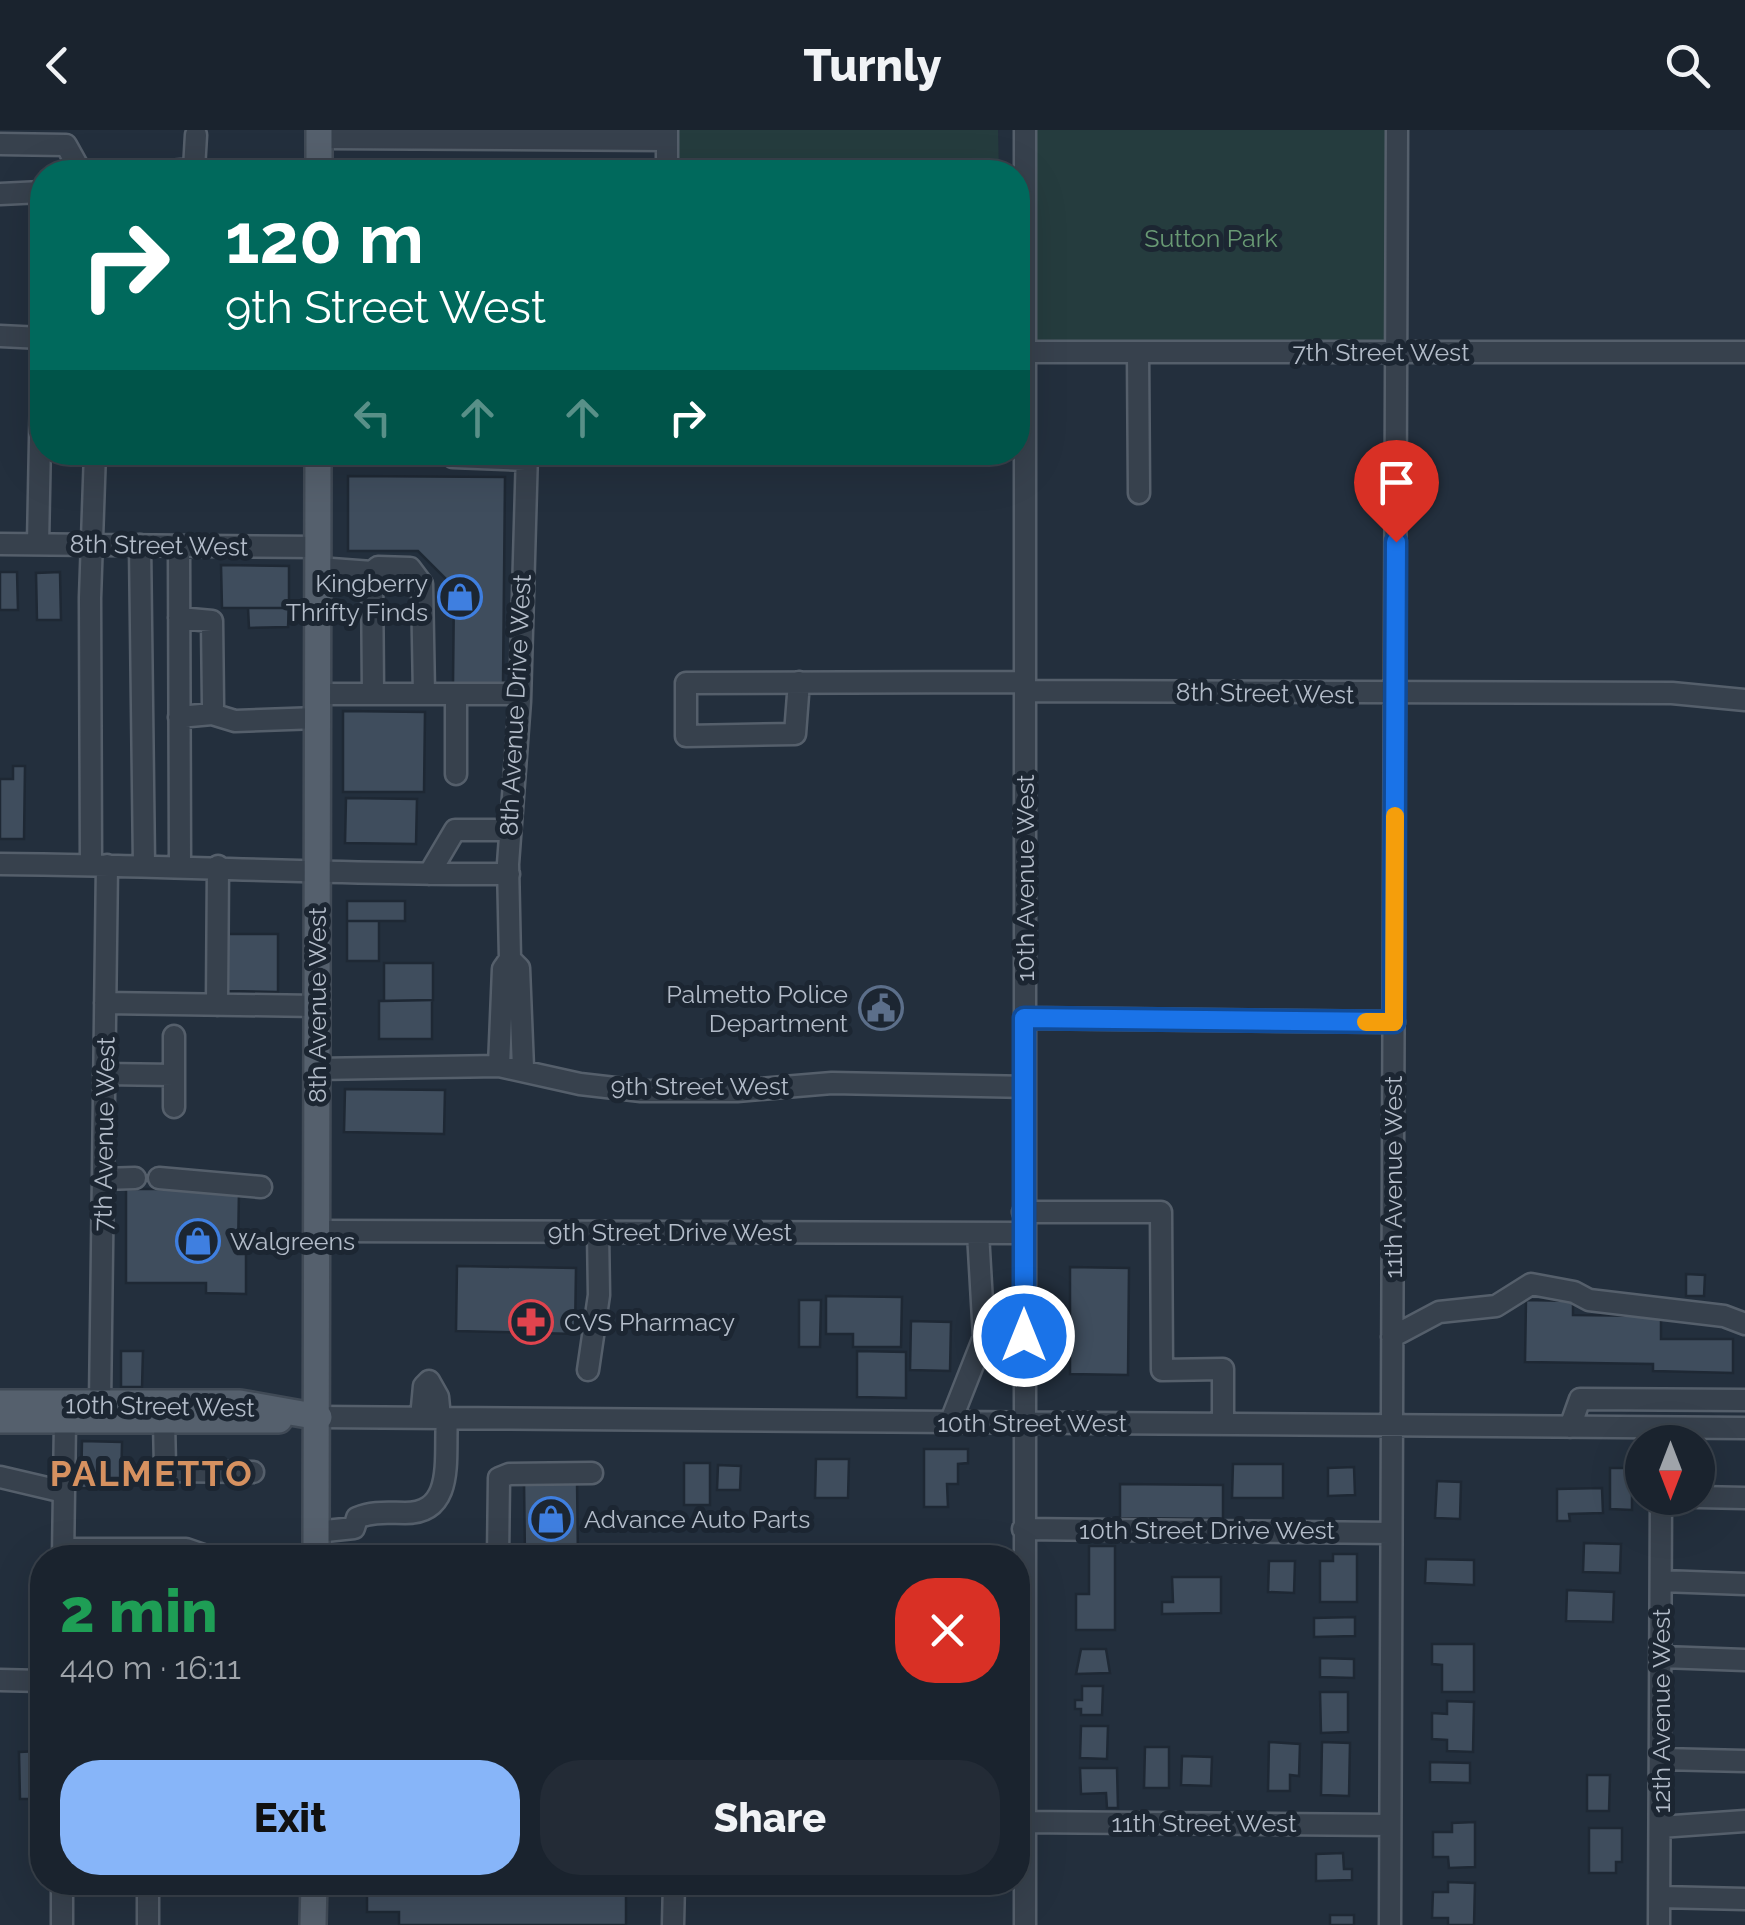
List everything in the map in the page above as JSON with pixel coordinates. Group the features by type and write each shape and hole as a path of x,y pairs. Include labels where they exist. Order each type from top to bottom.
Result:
{"main road":[{"path":"319,134 319,160"},
{"name":"8th Avenue West","path":"316,1545 318,465"},
{"name":"10th Street West","path":"0,1403 240,1403 318,1417"},
{"name":"10th Street West","path":"0,1420 164,1422 318,1417"},
{"path":"314,1895 314,1925"}],"street":[{"name":"10th Avenue West","path":"1024,160 1025,130"},
{"name":"11th Avenue West","path":"1390,1925 1397,130"},
{"path":"319,134 426,138 491,134 667,135"},
{"path":"196,135 197,160"},
{"path":"426,138 426,160"},
{"path":"0,144 66,144 76,160"},
{"path":"0,194 30,193"},
{"path":"0,336 30,337"},
{"name":"7th Street West","path":"1030,352 1745,352"},
{"path":"1138,352 1139,493"},
{"path":"38,544 40,465"},
{"name":"7th Avenue West","path":"95,465 99,865 105,1004 100,1404"},
{"name":"8th Avenue Drive West","path":"499,1066 504,969 510,958 510,830 520,694 526,465"},
{"name":"10th Avenue West","path":"1022,465 1023,1545"},
{"name":"8th Street West","path":"0,544 178,546 318,557 372,572 390,566 417,573 422,584 424,694"},
{"path":"140,545 144,865"},
{"path":"178,546 180,866"},
{"path":"372,572 373,694"},
{"path":"179,618 212,621 212,714"},
{"name":"8th Street West","path":"799,682 795,734 686,736 686,682 799,682 1396,694 1672,693 1745,700"},
{"path":"179,716 212,714 235,721 373,694 520,694"},
{"path":"456,694 456,774"},
{"path":"430,874 455,830 510,830"},
{"path":"0,864 218,866 318,874 509,874"},
{"path":"217,1005 218,866"},
{"name":"8th Avenue Drive West","path":"510,958 519,968 523,1068"},
{"path":"105,1004 317,1006"},
{"path":"1024,1018 1394,1022"},
{"path":"174,1036 174,1106"},
{"name":"9th Street West","path":"316,1069 499,1066 523,1068 580,1084 641,1091 737,1092 832,1084 1025,1087"},
{"path":"104,1074 174,1075"},
{"path":"103,1178 136,1178"},
{"path":"158,1178 262,1187"},
{"name":"9th Street Drive West","path":"316,1232 978,1232 1023,1222 1161,1212 1162,1370 1222,1369 1222,1424"},
{"path":"588,1370 600,1296 598,1232"},
{"path":"950,1423 984,1336 978,1232"},
{"path":"1392,1336 1439,1312 1496,1306 1531,1284 1574,1292 1589,1300 1724,1316 1745,1324"},
{"path":"984,1336 1024,1336"},
{"path":"1570,1427 1580,1400 1745,1400"},
{"name":"10th Street West","path":"318,1417 1570,1427 1625,1432"},
{"path":"316,1545 354,1528 357,1518 368,1513 424,1513 435,1507 442,1496 436,1418"},
{"path":"64,1545 65,1422"},
{"path":"164,1422 164,1467 170,1471 252,1472"},
{"name":"10th Street West","path":"1715,1430 1745,1428"},
{"path":"498,1545 499,1478 509,1474 592,1473"},
{"path":"0,1477 64,1492"},
{"path":"1715,1497 1745,1498"},
{"name":"12th Avenue West","path":"1660,1925 1661,1515"},
{"name":"10th Street Drive West","path":"1023,1529 1392,1533"},
{"path":"1662,1581 1745,1584"},
{"path":"1662,1658 1745,1660"},
{"path":"0,1680 30,1681"},
{"path":"1661,1759 1745,1761"},
{"path":"1660,1826 1745,1821"},
{"name":"11th Street West","path":"1030,1822 1390,1824"},
{"path":"62,1895 62,1925"},
{"path":"148,1895 148,1925"},
{"path":"674,1895 674,1925"},
{"name":"10th Avenue West","path":"1024,1895 1025,1925"},
{"path":"1660,1897 1745,1899"}],"green space":[{"path":"675,130 998,130 999,160 675,160"},
{"name":"Sutton Park","path":"1031,130 1390,130 1390,345 1030,345"}],"building":[{"path":"348,476 505,477 503,685 453,685 454,587 418,551 348,551"},
{"path":"221,565 289,566 289,608 222,608"},
{"path":"0,572 17,572 18,610 0,610"},
{"path":"60,572 61,620 37,620 36,573"},
{"path":"248,608 289,608 288,627 249,628"},
{"path":"343,711 425,712 424,792 343,792"},
{"path":"13,766 25,766 24,839 0,839 0,779 13,779"},
{"path":"346,798 417,799 416,844 345,843"},
{"path":"347,901 405,901 405,921 347,921"},
{"path":"347,921 379,921 379,961 347,961"},
{"path":"228,934 278,934 278,992 228,991"},
{"path":"384,963 433,963 433,1000 384,1001"},
{"path":"432,1000 432,1039 379,1039 379,1001"},
{"path":"345,1089 445,1090 444,1134 344,1132"},
{"path":"126,1189 239,1189 238,1254 246,1254 246,1294 206,1293 206,1283 126,1283"},
{"name":"CVS Pharmacy","path":"457,1266 576,1268 575,1334 456,1331"},
{"path":"1070,1267 1129,1268 1128,1375 1070,1374"},
{"path":"1686,1274 1705,1275 1704,1296 1686,1296"},
{"path":"826,1296 902,1297 901,1347 853,1347 853,1334 826,1334"},
{"path":"799,1300 821,1300 820,1347 799,1347"},
{"path":"1526,1300 1573,1301 1573,1315 1661,1316 1661,1339 1733,1339 1733,1373 1653,1371 1653,1364 1525,1362"},
{"path":"911,1321 951,1322 950,1371 910,1370"},
{"path":"121,1351 143,1351 142,1387 121,1387"},
{"path":"857,1351 906,1352 906,1398 857,1397"},
{"path":"82,1441 122,1442 121,1489 81,1488"},
{"path":"924,1449 968,1449 968,1463 958,1464 958,1484 947,1484 948,1507 924,1507"},
{"path":"816,1459 849,1459 848,1498 815,1498"},
{"path":"684,1463 710,1463 710,1505 684,1505"},
{"path":"1233,1464 1283,1464 1283,1498 1232,1498"},
{"path":"718,1465 741,1466 740,1490 717,1490"},
{"path":"1354,1467 1355,1495 1328,1496 1328,1468"},
{"path":"1610,1468 1625,1468 1625,1510 1610,1509"},
{"name":"Advance Auto Parts","path":"524,1481 577,1481 578,1545 525,1545"},
{"path":"1437,1481 1461,1482 1460,1519 1435,1518"},
{"path":"1120,1484 1223,1485 1223,1519 1120,1518"},
{"path":"1602,1488 1603,1513 1569,1514 1570,1521 1557,1521 1557,1489"},
{"path":"1584,1543 1621,1544 1620,1573 1583,1572"},
{"path":"1089,1546 1115,1546 1115,1630 1076,1630 1076,1594 1089,1594"},
{"path":"1333,1554 1357,1554 1357,1602 1320,1602 1320,1561 1333,1561"},
{"path":"1426,1559 1474,1560 1474,1585 1425,1583"},
{"path":"1269,1561 1295,1561 1294,1593 1268,1592"},
{"path":"1172,1577 1221,1577 1221,1613 1162,1614 1162,1602 1173,1602"},
{"path":"1567,1590 1614,1592 1613,1622 1566,1621"},
{"path":"1355,1617 1355,1636 1314,1637 1314,1618"},
{"path":"1432,1644 1474,1644 1474,1692 1442,1692 1442,1665 1432,1664"},
{"path":"1081,1649 1106,1649 1110,1673 1076,1674"},
{"path":"1320,1658 1354,1659 1354,1678 1320,1677"},
{"path":"1082,1686 1103,1686 1102,1715 1081,1715 1081,1709 1075,1709 1075,1700 1082,1700"},
{"path":"1320,1692 1348,1692 1348,1732 1321,1733"},
{"path":"1447,1701 1474,1702 1473,1752 1447,1751 1447,1740 1432,1739 1432,1713 1447,1714"},
{"path":"1081,1726 1108,1726 1107,1759 1080,1758"},
{"path":"1269,1742 1300,1744 1299,1776 1290,1775 1290,1791 1268,1791"},
{"path":"1322,1742 1350,1743 1349,1796 1321,1795"},
{"path":"1145,1747 1169,1747 1169,1788 1144,1788"},
{"path":"30,1751 30,1799 20,1799 19,1752"},
{"path":"1182,1756 1212,1757 1211,1786 1181,1785"},
{"path":"1430,1762 1470,1763 1470,1783 1430,1782"},
{"path":"1080,1768 1117,1768 1118,1808 1107,1808 1106,1793 1081,1794"},
{"path":"1587,1775 1610,1775 1609,1811 1587,1811"},
{"path":"1475,1822 1475,1867 1449,1868 1448,1857 1433,1857 1433,1832 1452,1832 1452,1823"},
{"path":"1589,1828 1622,1828 1622,1862 1616,1862 1616,1873 1589,1873"},
{"path":"1343,1853 1344,1869 1352,1869 1352,1880 1316,1881 1316,1854"},
{"path":"1448,1882 1475,1883 1474,1925 1448,1925 1448,1918 1432,1918 1433,1892 1448,1892"},
{"path":"367,1895 626,1895 626,1925 399,1925 399,1912 367,1912"},
{"path":"1330,1915 1354,1915 1354,1925 1330,1925"}],"slow traffic":[{"path":"1366,1022 1394,1022 1395,816"}],"place":[{"name":"Kingberry Thrifty Finds","path":"460,597"},
{"name":"Palmetto Police Department","path":"881,1008"},
{"name":"Walgreens","path":"198,1241"},
{"name":"CVS Pharmacy","path":"531,1322"},
{"name":"Advance Auto Parts","path":"551,1519"}],"district":[{"name":"PALMETTO","path":"152,1474"}],"route":[{"path":"1024,1336 1024,1018 1394,1022 1396,542"}]}
